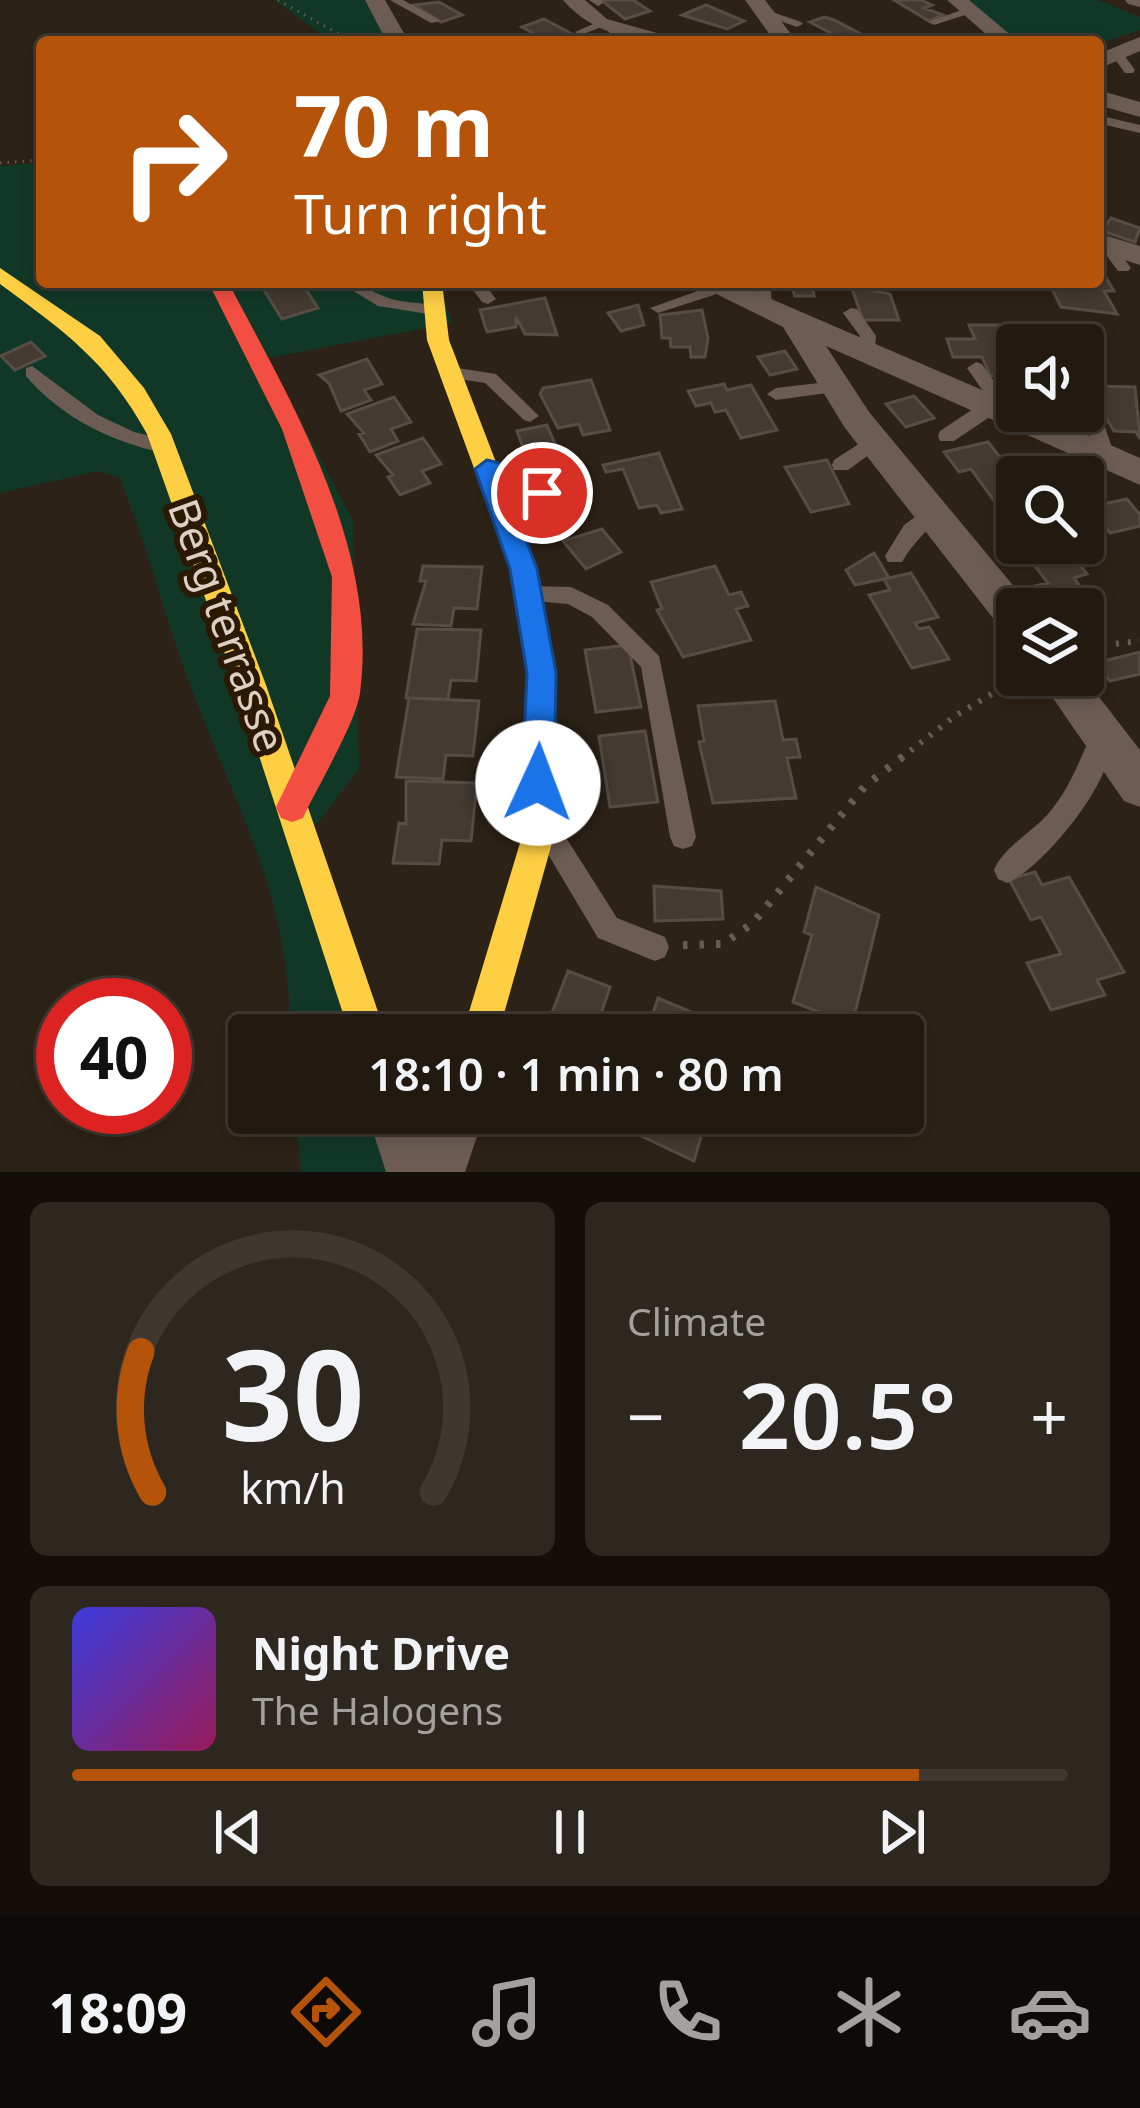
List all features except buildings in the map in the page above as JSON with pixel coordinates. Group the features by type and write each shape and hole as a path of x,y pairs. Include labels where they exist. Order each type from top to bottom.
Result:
{"street":[{"path":"376,0 398,36"},
{"path":"573,0 601,22 655,36"},
{"path":"963,5 1001,36"},
{"path":"1114,62 1140,43"},
{"path":"1104,99 1140,110"},
{"name":"Berg terrasse","path":"0,274 31,290 109,361 136,394 164,446 361,1014"},
{"path":"221,288 294,429 345,577 345,696 292,807"},
{"path":"433,296 451,373 528,594 541,673 536,843 486,1014"},
{"path":"748,296 991,407 1101,442 1140,472"},
{"path":"748,296 836,387 932,512 1002,588"},
{"path":"1079,696 1140,786"},
{"path":"415,1134 438,1158"}],"lane":[{"path":"395,0 435,22"},
{"path":"934,22 963,5"},
{"path":"1106,121 1140,128"},
{"path":"357,288 384,302 433,296"},
{"path":"480,288 488,299"},
{"path":"658,308 748,296"},
{"path":"851,313 868,336 868,353"},
{"path":"947,436 991,407 994,394 976,368"},
{"path":"32,372 54,397 140,442 164,446"},
{"path":"451,373 490,378 530,416"},
{"path":"776,394 836,387"},
{"path":"841,465 874,441"},
{"path":"487,469 518,476 568,514"},
{"path":"895,556 911,530 932,512"},
{"path":"528,594 572,596 600,610 651,663 683,837"},
{"path":"1006,870 1043,841 1072,802 1095,766 1102,734"},
{"path":"537,820 560,846 608,928 655,947"}],"path":[{"path":"278,0 342,36"},
{"path":"0,163 36,160"},
{"path":"1104,645 1140,641"},
{"path":"655,947 723,944 753,923 865,786 955,716 1010,696"}],"green space":[{"path":"274,0 371,0 389,36 325,36"},
{"path":"967,0 1098,0 1140,17 1140,30 1104,42 1104,36 1011,36"},
{"path":"36,163 36,288 439,288 453,323 268,358 353,521 359,769 296,851 356,1014 289,1014 282,942 260,860 184,668 120,478 98,471 0,493 0,166"},
{"path":"298,1134 401,1134 415,1172 301,1172"}],"traffic: slow":[{"path":"0,274 92,341 136,393 159,434 251,685 361,1014"},
{"path":"433,288 438,340 524,569 541,673 536,843 486,1014"}],"traffic: jam":[{"path":"221,288 294,429 345,577 345,696 292,807"}],"route":[{"path":"538,783 541,673 524,569 487,469 518,476 542,493"}]}
